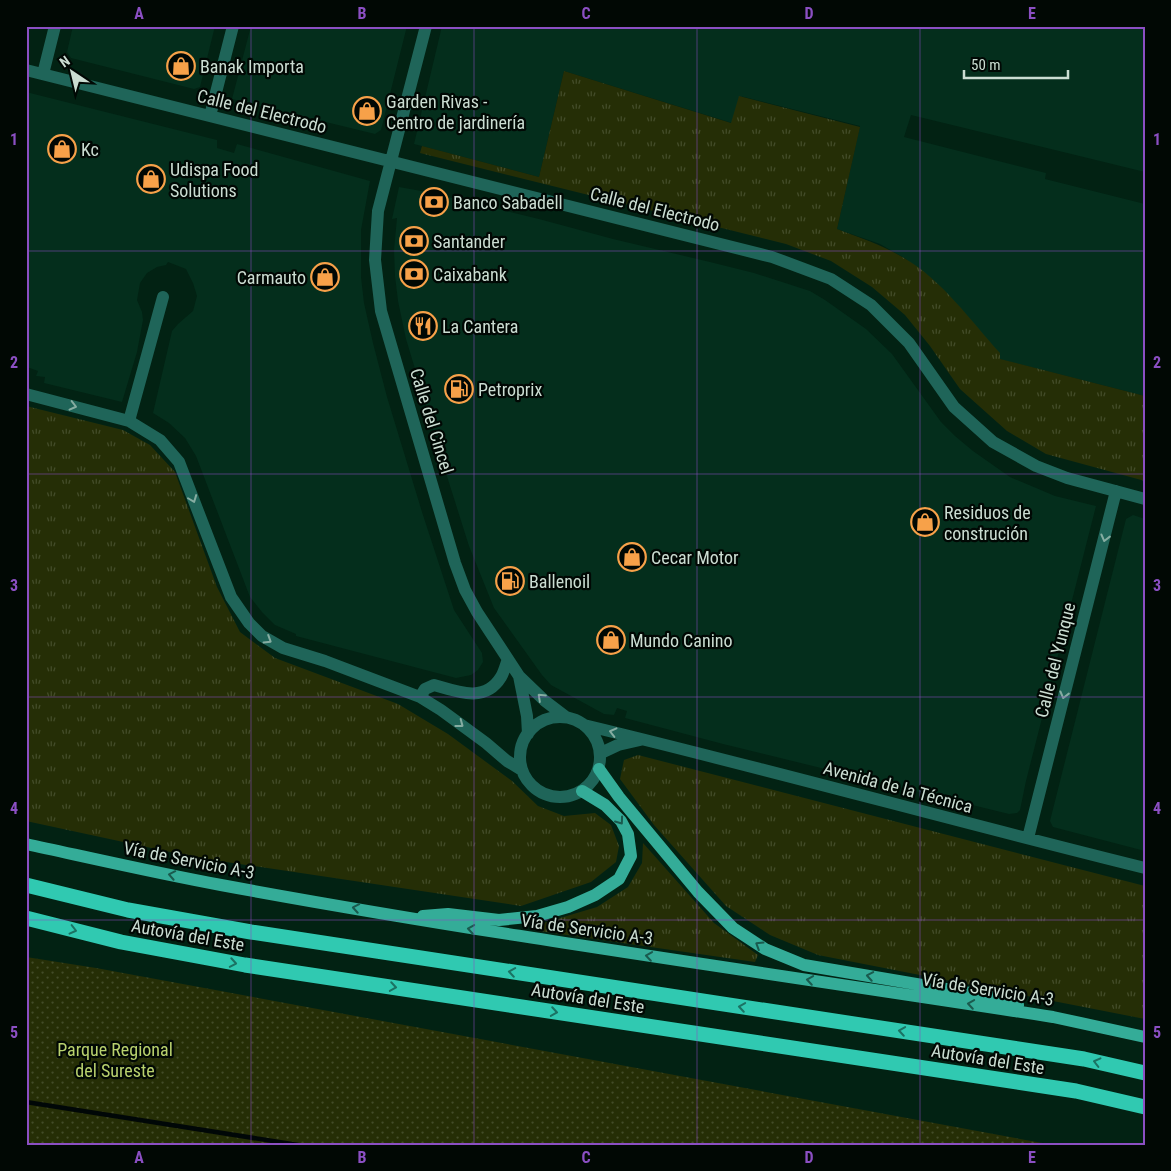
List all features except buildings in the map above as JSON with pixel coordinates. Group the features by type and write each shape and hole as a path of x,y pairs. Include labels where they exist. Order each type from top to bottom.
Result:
{"highway":[{"name":"Autovía del Este","path":"26,885 128,910 251,932 1084,1059 1145,1073"},
{"name":"Autovía del Este","path":"26,918 121,942 246,965 1076,1091 1145,1107"}],"main road":[{"path":"599,769 619,797 698,892 733,928 765,949 804,965 993,997 1053,1017"},
{"path":"404,917 448,914 498,920 537,916 568,907 596,895 619,879 631,856 628,834 621,821 605,805 582,791"},
{"name":"Vía de Servicio A-3","path":"26,844 220,885 438,924 1053,1017 1145,1037"}],"street":[{"path":"43,74 55,26"},
{"path":"210,116 233,26"},
{"name":"Calle del Cincel","path":"426,26 378,211 375,260 381,312 455,563 465,590 477,612 519,676"},
{"name":"Calle del Electrodo","path":"26,70 772,257 831,279 870,305 909,343 954,406 994,442 1036,466 1067,478 1145,498"},
{"path":"129,420 163,297"},
{"path":"26,394 129,420 160,440 179,462 231,597 249,623 262,636 283,648 325,661 420,697 441,710 507,761 522,770"},
{"name":"Calle del Yunque","path":"1028,838 1116,491"},
{"path":"420,697 425,689 434,684 470,694 482,693 492,688 502,676 508,659"},
{"path":"519,676 545,701 566,717"},
{"path":"519,676 527,716 528,734"},
{"path":"555,717 566,717 584,725 592,732 598,742 601,753 599,769 593,782 582,791 571,796 559,798 547,796 536,790 527,781 522,770 520,758 522,745 528,734 544,720 555,717"},
{"name":"Avenida de la Técnica","path":"584,725 1145,868"},
{"name":"Avenida de la Técnica","path":"601,753 618,745 642,739"}],"shaded area":[{"path":"73,26 215,26 200,87 194,89 71,58 67,52"},
{"path":"251,26 407,26 381,130 375,134 232,99"},
{"path":"442,26 1145,26 1145,172 911,115 904,137 1046,173 1045,179 1145,204 1145,396 999,359 906,259 880,244 837,229 860,126 740,96 732,123 564,71 539,177 414,144"},
{"path":"26,92 217,140 217,148 234,153 237,144 370,181 361,230 361,277 364,303 387,397 454,610 482,653 483,662 478,670 471,675 456,678 296,636 296,634 275,625 250,597 196,456 185,438 169,423 153,413 172,331 193,311 197,296 186,269 168,262 166,265 157,267 147,273 140,283 137,300 143,320 137,352 122,402 44,383 45,377 36,376 38,371 26,368"},
{"path":"399,187 539,219 754,273 810,291 866,329 892,354 941,422 973,451 1010,477 1055,496 1096,506 1020,810 1017,813 1009,814 723,744 625,718 627,711 617,708 614,715 604,714 551,685 494,608 469,546 445,470 440,453 447,451 444,440 437,442 406,339 398,301 394,250 397,218 392,219"},
{"path":"1133,515 1145,519 1145,851 1053,827 1050,821 1126,519"}],"green space":[{"path":"564,71 731,123 739,96 860,127 837,229 888,249 931,277 955,301 1000,353 1000,359 1145,396 1145,481 1046,454 1007,431 960,389 930,346 905,315 872,287 831,261 786,244 420,153 422,146 539,177"},
{"path":"26,406 123,430 150,445 175,472 217,587 240,632 275,658 398,704 448,734 512,781 538,806 564,816 595,813 611,825 619,846 616,862 591,882 521,906 193,857 26,821"},
{"path":"638,755 1145,886 1145,1019 818,955 770,935 726,906 654,825 620,779 624,760"},
{"path":"643,843 714,923 758,955 755,962 539,931 540,924 597,907 628,887 642,863"},
{"name":"Parque Regional del Sureste","path":"26,957 96,968 1053,1145 26,1145"}],"waterway":[{"path":"26,1102 298,1145"}],"place":[{"name":"Banak Importa","path":"181,66"},
{"name":"Garden Rivas - Centro de jardinería","path":"367,111"},
{"name":"Kc","path":"62,149"},
{"name":"Udispa Food Solutions","path":"151,179"},
{"name":"Banco Sabadell","path":"434,202"},
{"name":"Santander","path":"414,241"},
{"name":"Caixabank","path":"414,274"},
{"name":"Carmauto","path":"325,277"},
{"name":"La Cantera","path":"423,326"},
{"name":"Petroprix","path":"459,389"},
{"name":"Residuos de construción","path":"925,522"},
{"name":"Cecar Motor","path":"632,557"},
{"name":"Ballenoil","path":"510,581"},
{"name":"Mundo Canino","path":"611,640"}]}
